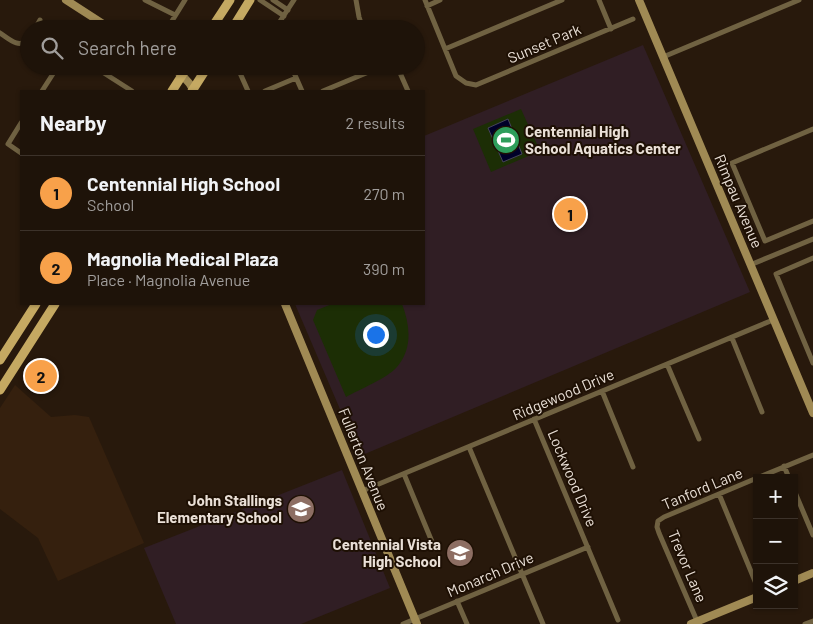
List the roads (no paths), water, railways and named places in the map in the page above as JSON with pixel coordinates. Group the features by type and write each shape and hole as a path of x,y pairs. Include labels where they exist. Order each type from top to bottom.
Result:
{"main road":[{"path":"66,0 97,20"},
{"path":"217,20 230,0"},
{"path":"238,20 250,0"},
{"name":"Rimpau Avenue","path":"640,0 813,413"},
{"path":"173,90 182,75 192,90"},
{"path":"194,90 203,75"},
{"path":"0,360 35,305"},
{"path":"0,390 54,305"},
{"name":"Fullerton Avenue","path":"285,305 416,621"},
{"path":"0,365 11,372"},
{"path":"798,579 813,573"},
{"path":"694,623 753,599"}],"street":[{"path":"145,0 175,15"},
{"path":"172,20 185,0"},
{"path":"260,0 284,16"},
{"path":"272,0 288,10"},
{"path":"281,20 294,0"},
{"path":"356,0 359,20"},
{"path":"440,0 426,3 445,49 562,0"},
{"path":"599,0 611,29"},
{"path":"663,56 799,0"},
{"name":"Sunset Park","path":"445,49 456,76 463,81 476,85 633,19"},
{"path":"0,34 14,43 20,44"},
{"path":"43,90 52,75"},
{"path":"107,75 128,90"},
{"path":"241,75 248,90"},
{"path":"295,75 302,90"},
{"path":"325,90 361,75"},
{"path":"402,75 408,90"},
{"path":"267,90 296,78"},
{"path":"20,125 8,144 20,152"},
{"path":"813,130 732,163 765,240 813,221"},
{"path":"750,265 813,238"},
{"path":"813,258 776,274 813,363"},
{"name":"Ridgewood Drive","path":"362,491 774,320"},
{"path":"732,338 762,412"},
{"path":"667,364 699,439"},
{"path":"602,391 633,467"},
{"name":"Lockwood Drive","path":"534,420 618,620"},
{"path":"469,447 543,624"},
{"name":"Tanford Lane","path":"766,474 813,455"},
{"path":"784,466 787,474"},
{"path":"404,474 435,549"},
{"name":"Tanford Lane","path":"658,521 664,516 753,480"},
{"path":"719,494 753,576"},
{"path":"798,500 813,536"},
{"name":"Trevor Lane","path":"658,521 659,533 694,623"},
{"name":"Monarch Drive","path":"403,624 416,621 457,601 588,547"},
{"path":"457,601 467,624"},
{"path":"805,624 813,621"}],"water":[{"path":"508,119 522,154 503,162 488,128"}],"place":[{"name":"Centennial High School Aquatics Center","path":"506,140"},
{"name":"Centennial High School","path":"570,214"},
{"name":"Magnolia Medical Plaza","path":"41,376"},
{"name":"John Stallings Elementary School","path":"301,509"},
{"name":"Centennial Vista High School","path":"460,553"}]}
